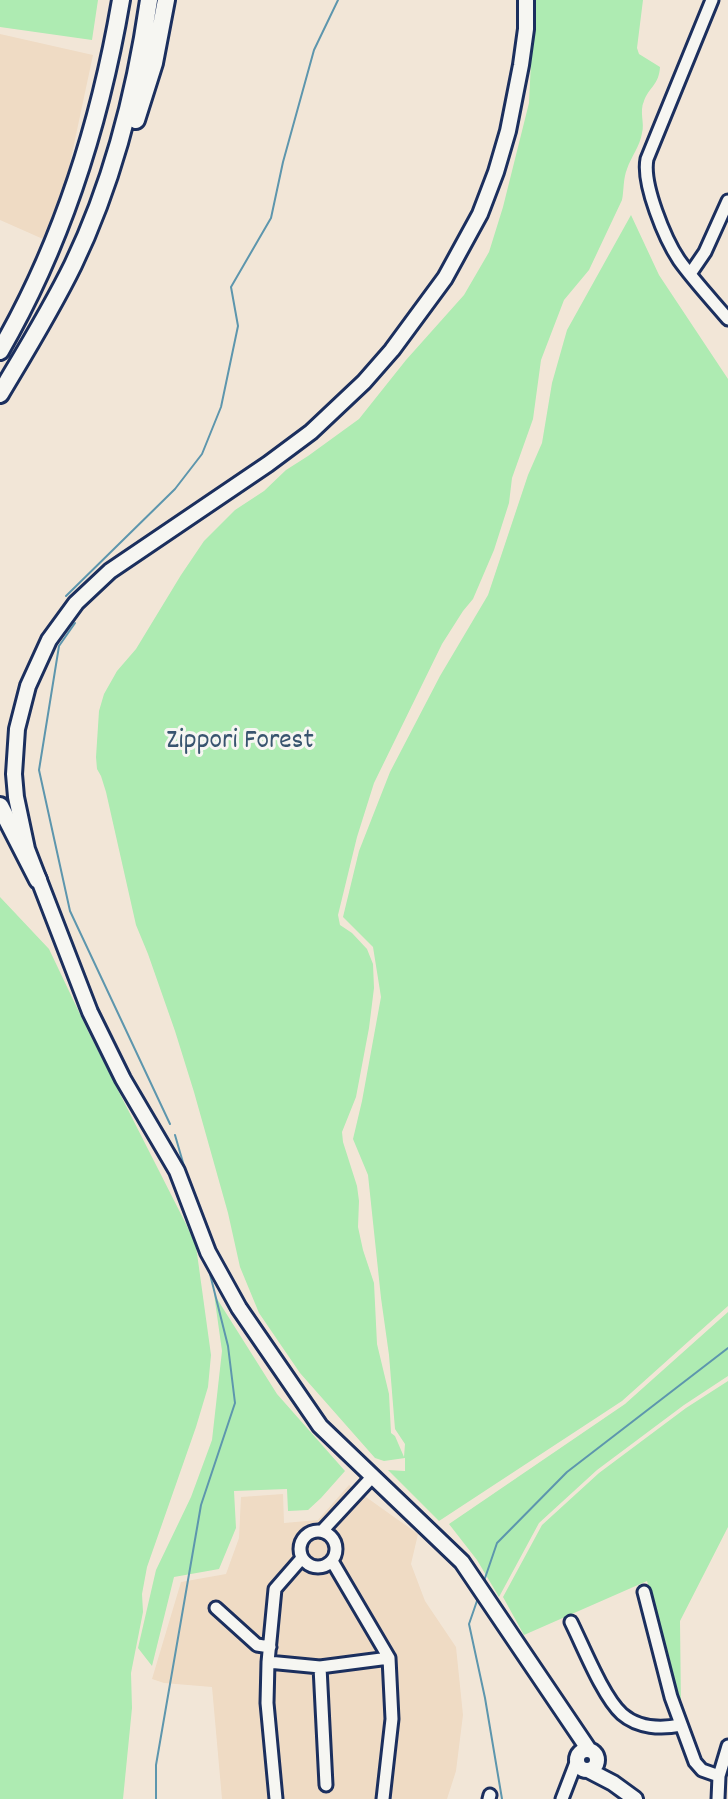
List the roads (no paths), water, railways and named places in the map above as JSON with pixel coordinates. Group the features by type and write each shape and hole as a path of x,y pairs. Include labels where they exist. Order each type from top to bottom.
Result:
{"highway":[{"path":"0,351 29,298 83,164 107,77 119,0"},
{"path":"0,394 86,236 118,146 134,85 149,0"},
{"path":"43,320 80,263 108,199 154,63 166,0"},
{"path":"0,806 38,880"}],"main road":[{"path":"526,0 526,29 516,96 496,172 480,214 445,278 417,318 364,382 320,424 268,464 110,571 76,603 49,640 28,686 16,742 14,774 27,849 100,1035 177,1171 208,1252 239,1308 320,1426 462,1562 562,1711 586,1760 635,1799"}],"street":[{"path":"712,0 654,142 646,178 671,245 690,274 728,319"},
{"path":"690,274 705,252 728,201"},
{"path":"322,1531 373,1476"},
{"path":"322,1531 333,1538 336,1549 332,1561 316,1568 302,1558 300,1546 305,1535 322,1531"},
{"path":"276,1799 267,1703 275,1589 302,1558"},
{"path":"332,1561 389,1658 392,1719 383,1799"},
{"path":"644,1592 671,1697 695,1762 702,1770 719,1776"},
{"path":"216,1608 257,1645 270,1647"},
{"path":"571,1622 606,1693 623,1715 644,1725 664,1729 681,1725"},
{"path":"268,1662 320,1667 389,1658"},
{"path":"320,1667 326,1785"},
{"path":"718,1799 719,1776 728,1746"},
{"path":"564,1796 586,1760"}],"waterway":[{"path":"66,596 175,489 202,454 221,407 238,326 231,287 271,218 314,50 338,0"},
{"path":"75,623 59,646 39,770 70,911 170,1124"},
{"path":"175,1135 188,1180"},
{"path":"156,1799 156,1765 201,1505 235,1403 228,1346 210,1274"},
{"path":"484,1581 497,1543 567,1472 728,1348"},
{"path":"478,1598 469,1624 502,1799"}],"park label":[{"name":"Zippori Forest","path":"240,743"}]}
